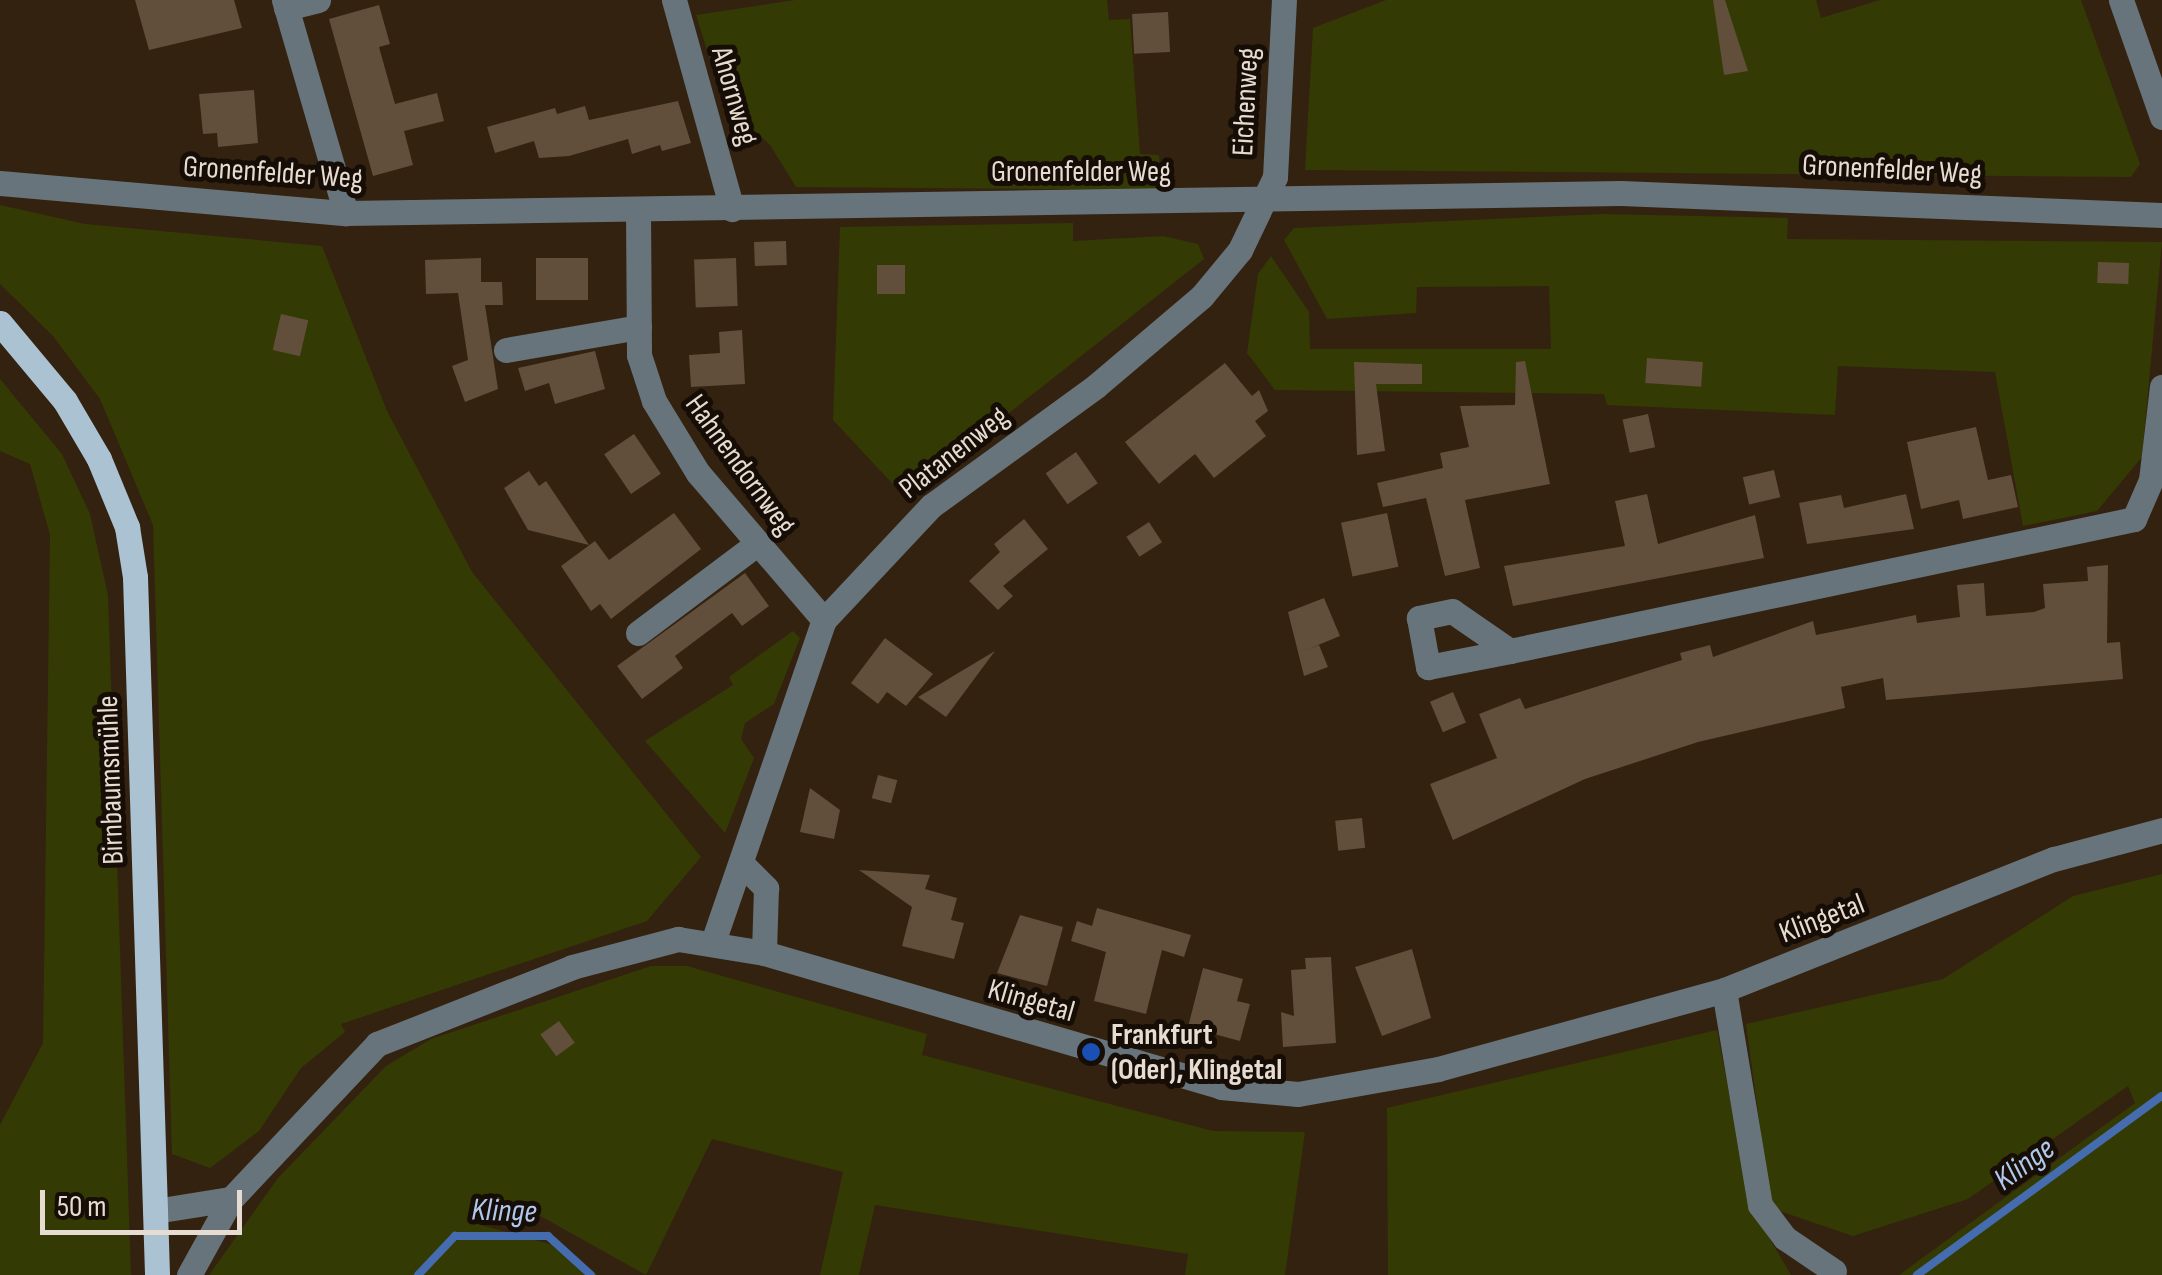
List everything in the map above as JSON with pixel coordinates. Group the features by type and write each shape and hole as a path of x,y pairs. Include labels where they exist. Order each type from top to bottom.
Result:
{"main road":[{"name":"Birnbaumsmühle","path":"0,323 66,401 99,459 130,544 157,1275"}],"street":[{"path":"318,0 285,4 346,214"},
{"name":"Eichenweg","path":"1265,204 1275,176 1284,0"},
{"path":"2121,0 2162,116"},
{"name":"Ahornweg","path":"679,1 732,209"},
{"name":"Gronenfelder Weg","path":"0,182 346,214 1265,204 1621,193 2162,215"},
{"name":"Platanenweg","path":"714,939 743,865 824,620 931,506 1096,386 1202,296 1265,204"},
{"name":"Hahnendornweg","path":"638,210 639,355 660,412 754,546 824,620"},
{"path":"506,350 639,327"},
{"path":"1510,651 2134,519 2151,480 2162,387"},
{"path":"638,633 754,546"},
{"name":"Klingetal","path":"189,1275 231,1199 377,1044 572,967 678,939 714,939 764,952 890,995 1254,1094 1372,1085 1724,990 2054,859 2162,830"},
{"path":"743,865 766,888 764,952"},
{"path":"1724,990 1760,1205 1786,1238 1834,1271"},
{"path":"156,1211 231,1199"}],"green space":[{"path":"795,0 1107,0 1109,20 1130,19 1140,154 1159,155 1161,190 796,187 770,145 723,101 696,15"},
{"path":"1386,0 1816,0 1821,18 1880,0 2081,0 2140,164 2131,177 1305,170 1313,28"},
{"path":"0,205 85,224 322,246 387,411 472,572 701,857 647,921 341,1024 345,1032 301,1068 259,1131 210,1168 172,1154 153,525 100,399 53,336 0,284"},
{"path":"1603,214 1788,218 1787,239 2162,242 2142,457 2097,511 2023,526 1995,372 1838,366 1835,415 1607,405 1604,394 1275,390 1247,353 1258,274 1271,256 1309,312 1310,349 1551,349 1549,286 1417,287 1416,313 1327,319 1284,240 1294,228"},
{"path":"1073,223 1073,241 1163,236 1198,244 1204,259 904,496 833,420 840,227"},
{"path":"0,379 62,454 90,514 108,595 131,1275 0,1275 0,1125 43,1043 50,535 30,464 0,451"},
{"path":"793,631 800,638 774,704 745,723 741,739 754,758 725,833 645,741 733,685 729,677"},
{"path":"2162,874 2162,1275 1899,1275 2135,1103 2128,1086 1968,1199 1853,1236 1771,1208 1746,1024 1943,979 2073,896"},
{"path":"651,966 687,966 927,1034 922,1055 1213,1131 1305,1132 1285,1275 1185,1275 1188,1254 875,1205 859,1275 820,1275 843,1172 712,1139 646,1275 528,1209 466,1221 557,1246 598,1275 209,1275 278,1178 386,1066 431,1039"},
{"path":"1717,1030 1750,1205 1791,1275 1388,1275 1387,1108"}],"building":[{"path":"135,0 234,0 242,28 149,50"},
{"path":"1713,0 1725,0 1748,71 1724,75"},
{"path":"379,5 390,44 379,47 395,104 437,93 444,121 404,131 413,165 373,176 329,19"},
{"path":"1168,12 1170,52 1134,54 1132,14"},
{"path":"254,90 258,143 218,147 217,133 203,134 199,94"},
{"path":"678,101 691,143 662,151 660,145 632,154 628,139 569,156 539,158 534,141 495,153 487,127 555,108 557,114 585,106 589,120"},
{"path":"786,241 787,265 755,266 754,242"},
{"path":"481,258 481,282 502,282 503,305 485,305 498,389 465,402 452,366 468,360 458,293 426,294 425,260"},
{"path":"536,258 588,258 588,300 536,300"},
{"path":"736,258 738,306 696,307 694,259"},
{"path":"2098,262 2129,263 2128,284 2097,283"},
{"path":"877,265 905,265 905,294 877,294"},
{"path":"281,314 308,320 300,356 273,350"},
{"path":"742,330 745,384 691,387 689,355 720,353 719,332"},
{"path":"595,351 605,389 555,404 549,383 525,391 518,368"},
{"path":"1647,358 1703,362 1701,387 1645,383"},
{"path":"1525,361 1550,484 1465,500 1480,568 1445,576 1426,498 1383,507 1377,483 1443,468 1440,453 1469,447 1460,406 1515,405 1516,362"},
{"path":"1354,362 1422,364 1422,384 1376,384 1385,451 1357,455"},
{"path":"1225,363 1252,396 1259,390 1268,411 1255,421 1266,436 1214,478 1195,454 1159,484 1125,442"},
{"path":"1648,414 1655,447 1630,453 1623,419"},
{"path":"1976,427 1988,480 2011,475 2018,507 1963,519 1959,500 1921,509 1907,442"},
{"path":"634,434 661,474 631,494 604,454"},
{"path":"1076,452 1098,483 1067,504 1046,473"},
{"path":"1774,470 1780,497 1749,504 1743,477"},
{"path":"529,471 539,486 546,481 589,545 528,530 504,488"},
{"path":"1647,494 1658,544 1755,515 1764,558 1513,606 1504,566 1625,546 1615,501"},
{"path":"1906,494 1914,529 1807,544 1799,503 1841,495 1844,508"},
{"path":"674,513 701,549 611,619 600,604 591,611 561,566 595,541 609,560"},
{"path":"1387,513 1398,567 1352,577 1341,523"},
{"path":"1024,519 1048,549 1003,586 1013,596 998,610 969,581 1000,552 994,544"},
{"path":"1149,522 1162,542 1139,557 1126,537"},
{"path":"2108,565 2107,643 2120,642 2123,679 1886,700 1883,678 1841,687 1845,708 1698,742 1585,779 1453,840 1430,784 1497,758 1479,714 1520,698 1525,709 1682,660 1680,653 1710,645 1713,657 1813,621 1816,635 1916,615 1917,623 1960,617 1957,585 1984,583 1986,616 2034,612 2045,608 2043,584 2088,581 2087,567"},
{"path":"745,573 769,606 742,626 732,613 675,656 683,668 642,699 617,666"},
{"path":"1324,598 1340,636 1306,650 1319,645 1328,667 1304,676 1288,612"},
{"path":"885,638 933,674 906,706 887,692 878,704 851,683"},
{"path":"995,651 946,717 918,697"},
{"path":"1453,692 1466,722 1443,732 1430,702"},
{"path":"878,775 897,780 891,803 872,798"},
{"path":"810,788 840,810 834,839 800,832"},
{"path":"1362,818 1365,848 1338,851 1335,821"},
{"path":"859,870 930,875 925,889 957,898 951,920 964,923 954,959 902,946 912,907"},
{"path":"1097,908 1191,935 1184,957 1162,950 1146,1014 1094,1001 1106,952 1071,941 1077,921 1092,926"},
{"path":"1020,915 1063,927 1047,986 997,973"},
{"path":"1412,949 1431,1018 1382,1036 1355,967"},
{"path":"1331,957 1336,1043 1283,1047 1281,1012 1294,1016 1291,970 1306,969 1305,958"},
{"path":"1203,968 1243,979 1237,1001 1250,1004 1240,1041 1188,1027"},
{"path":"559,1021 575,1043 556,1056 540,1035"}],"waterway":[{"name":"Klinge","path":"1917,1275 2162,1096"},
{"name":"Klinge","path":"418,1275 455,1236 548,1236 591,1275"}],"place":[{"name":"Frankfurt (Oder), Klingetal","path":"1091,1052"}]}
